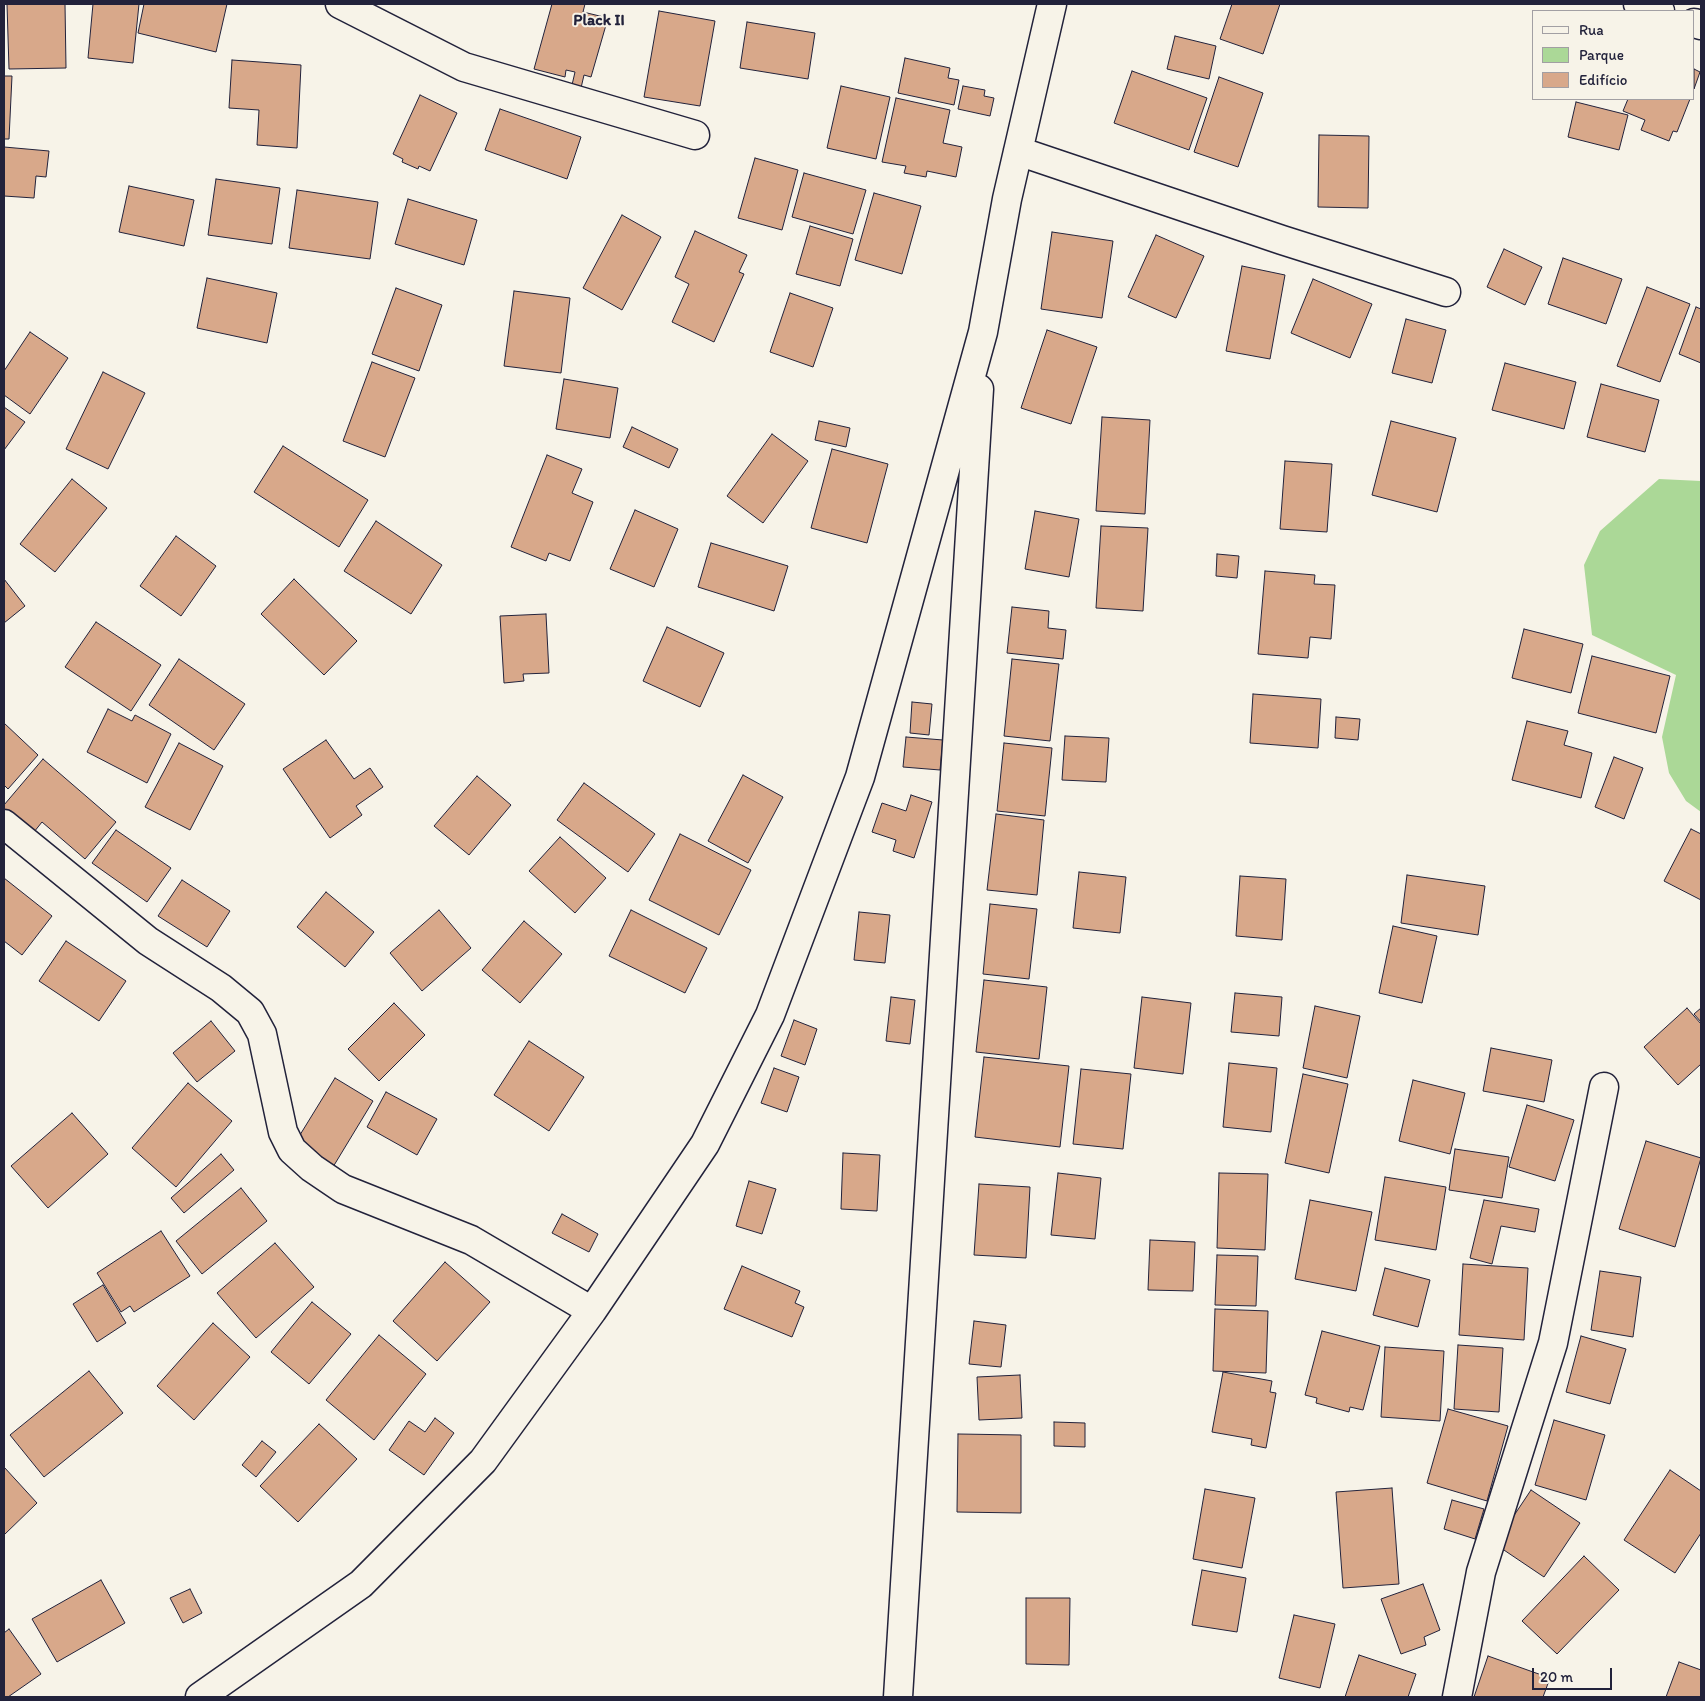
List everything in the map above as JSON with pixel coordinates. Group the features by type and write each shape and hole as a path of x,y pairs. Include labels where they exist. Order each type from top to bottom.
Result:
{"street":[{"path":"340,4 464,67 695,135"},
{"path":"200,1697 361,1584 483,1461 592,1311 705,1144 770,1015 860,776 983,332 1007,199 1052,4"},
{"path":"1638,4 1657,10"},
{"path":"1018,152 1282,240 1446,292"},
{"path":"898,1697 983,332"},
{"path":"4,824 148,941 221,988 250,1012 262,1034 283,1132 292,1150 312,1168 343,1189 471,1240 592,1311"},
{"path":"1457,1697 1481,1572 1553,1344 1604,1087"}],"green space":[{"path":"1659,479 1701,481 1701,812 1686,801 1669,773 1662,737 1676,675 1592,635 1584,565 1600,531"}],"building":[{"path":"7,4 65,4 66,68 9,69"},
{"path":"93,4 139,4 133,63 88,58"},
{"path":"144,4 227,4 216,52 138,33"},
{"path":"552,4 585,4 583,12 608,18 591,77 584,75 581,88 572,85 575,72 566,70 565,77 534,69"},
{"path":"1232,4 1280,4 1263,54 1220,39"},
{"path":"659,11 715,21 700,106 644,97"},
{"path":"747,22 815,33 808,79 740,68"},
{"path":"1175,36 1216,46 1209,79 1167,69"},
{"path":"905,58 950,68 948,78 959,80 954,105 898,93"},
{"path":"232,60 301,65 297,148 257,145 259,110 229,108"},
{"path":"1695,70 1700,72 1695,86"},
{"path":"1132,71 1207,98 1189,150 1114,123"},
{"path":"4,76 12,76 9,139 4,139"},
{"path":"1219,77 1263,93 1238,167 1194,152"},
{"path":"841,86 890,97 876,159 827,148"},
{"path":"963,86 985,90 984,96 994,98 990,116 958,109"},
{"path":"420,95 457,113 430,171 419,166 418,169 402,162 403,159 393,154"},
{"path":"896,98 950,110 943,143 962,147 956,177 927,171 926,177 904,173 906,166 882,162"},
{"path":"1628,100 1690,100 1677,132 1673,131 1669,141 1641,130 1645,120 1623,111"},
{"path":"1576,102 1628,115 1619,150 1568,137"},
{"path":"500,109 581,137 567,179 485,150"},
{"path":"1319,135 1369,136 1368,208 1318,207"},
{"path":"4,147 49,151 46,177 36,176 34,198 4,196"},
{"path":"755,158 798,170 782,230 738,218"},
{"path":"804,173 866,190 853,234 792,217"},
{"path":"216,179 280,188 272,244 208,235"},
{"path":"129,186 194,200 184,246 119,232"},
{"path":"297,190 378,202 370,259 289,248"},
{"path":"874,193 921,206 902,274 855,260"},
{"path":"408,199 477,220 464,265 395,244"},
{"path":"622,215 661,237 622,310 583,288"},
{"path":"810,226 853,239 840,286 796,274"},
{"path":"695,231 747,255 739,272 744,274 714,342 672,322 689,284 675,277"},
{"path":"1052,232 1113,241 1102,318 1041,309"},
{"path":"1156,235 1204,256 1176,318 1128,297"},
{"path":"1504,249 1542,267 1525,305 1487,287"},
{"path":"1563,258 1622,279 1606,324 1548,304"},
{"path":"1242,266 1285,275 1270,359 1226,351"},
{"path":"207,278 277,293 267,343 197,328"},
{"path":"1313,279 1372,304 1350,358 1291,333"},
{"path":"1647,287 1690,304 1660,382 1617,366"},
{"path":"396,288 442,305 419,371 372,354"},
{"path":"514,291 570,298 561,373 504,366"},
{"path":"790,293 833,308 813,367 770,352"},
{"path":"1696,307 1701,309 1701,363 1679,354"},
{"path":"1406,319 1446,330 1432,383 1392,373"},
{"path":"1047,330 1097,347 1071,424 1021,408"},
{"path":"30,332 68,358 30,414 4,395 4,371"},
{"path":"372,362 415,378 385,457 343,441"},
{"path":"1505,363 1576,382 1564,429 1492,410"},
{"path":"103,372 145,393 108,469 66,449"},
{"path":"564,379 618,388 610,438 556,429"},
{"path":"1601,384 1659,400 1645,452 1587,437"},
{"path":"4,407 25,422 4,450"},
{"path":"1102,417 1150,420 1145,514 1096,511"},
{"path":"819,421 850,428 846,447 815,440"},
{"path":"1391,421 1456,438 1437,512 1372,495"},
{"path":"632,427 678,449 669,468 623,447"},
{"path":"772,434 808,461 763,523 727,496"},
{"path":"283,446 368,500 339,547 254,492"},
{"path":"832,449 888,464 867,543 811,528"},
{"path":"547,455 582,469 572,493 593,502 570,561 549,553 546,561 511,547"},
{"path":"1285,461 1332,464 1327,532 1280,529"},
{"path":"72,479 107,508 55,572 20,544"},
{"path":"635,510 678,529 654,587 610,569"},
{"path":"1035,511 1079,519 1069,577 1025,569"},
{"path":"376,521 442,565 411,614 344,571"},
{"path":"1101,526 1148,528 1143,611 1096,608"},
{"path":"176,536 216,566 181,616 140,586"},
{"path":"711,543 788,566 774,611 698,587"},
{"path":"1217,554 1239,556 1237,578 1216,576"},
{"path":"1265,571 1315,575 1314,584 1335,585 1331,639 1310,637 1308,658 1258,654"},
{"path":"4,579 25,606 4,623"},
{"path":"294,579 357,641 324,675 261,614"},
{"path":"1012,607 1049,611 1048,628 1066,630 1063,659 1007,653"},
{"path":"546,614 549,673 523,674 524,681 504,683 500,616"},
{"path":"96,622 161,665 131,711 65,667"},
{"path":"667,627 724,653 700,707 643,681"},
{"path":"1524,629 1583,644 1571,693 1512,678"},
{"path":"1592,656 1670,676 1656,733 1578,713"},
{"path":"179,659 245,704 214,750 149,705"},
{"path":"1012,659 1059,664 1050,741 1004,736"},
{"path":"1253,694 1321,699 1318,748 1250,743"},
{"path":"912,702 932,704 929,735 910,733"},
{"path":"108,709 132,721 135,715 171,734 147,783 87,752"},
{"path":"1336,717 1360,719 1358,740 1335,738"},
{"path":"1527,721 1568,731 1564,745 1592,753 1581,798 1512,780"},
{"path":"4,723 38,755 8,789 4,785"},
{"path":"1065,736 1109,738 1106,782 1062,780"},
{"path":"906,737 943,740 940,770 903,767"},
{"path":"326,740 354,779 370,768 383,787 356,806 362,815 330,838 283,769"},
{"path":"179,743 223,766 190,830 145,807"},
{"path":"1004,743 1052,748 1045,816 997,811"},
{"path":"1614,757 1643,768 1624,819 1595,807"},
{"path":"43,759 116,822 85,859 42,822 34,832 4,814 4,805"},
{"path":"743,775 783,797 748,863 708,841"},
{"path":"477,776 511,805 469,855 434,826"},
{"path":"584,783 655,834 628,872 557,820"},
{"path":"911,795 932,802 914,858 893,851 896,840 872,832 882,803 906,811"},
{"path":"996,814 1044,820 1037,895 987,890"},
{"path":"1691,829 1701,834 1701,900 1664,881"},
{"path":"116,830 171,868 147,902 92,863"},
{"path":"680,834 751,870 719,935 649,900"},
{"path":"560,837 606,878 575,913 529,871"},
{"path":"1079,872 1126,877 1120,933 1073,928"},
{"path":"1407,875 1485,886 1478,935 1401,923"},
{"path":"1240,876 1286,879 1282,940 1236,936"},
{"path":"4,878 52,916 22,955 4,941"},
{"path":"182,880 230,911 207,947 158,916"},
{"path":"326,892 374,932 345,967 297,927"},
{"path":"990,904 1037,909 1029,979 983,974"},
{"path":"439,910 471,948 422,991 390,953"},
{"path":"631,910 707,948 685,993 609,956"},
{"path":"859,912 890,915 885,963 854,960"},
{"path":"524,921 562,954 520,1003 482,970"},
{"path":"1393,926 1437,936 1422,1003 1379,993"},
{"path":"66,941 126,981 99,1021 39,981"},
{"path":"984,980 1047,987 1039,1059 976,1052"},
{"path":"1235,993 1282,997 1279,1036 1231,1032"},
{"path":"891,997 915,1000 910,1044 886,1041"},
{"path":"1142,997 1191,1003 1183,1074 1134,1068"},
{"path":"394,1003 425,1035 379,1081 348,1049"},
{"path":"1315,1006 1360,1016 1347,1078 1303,1068"},
{"path":"1687,1008 1701,1024 1701,1064 1678,1085 1644,1047"},
{"path":"1701,1008 1701,1022 1694,1014"},
{"path":"794,1020 817,1029 805,1065 781,1056"},
{"path":"211,1021 235,1051 197,1082 173,1053"},
{"path":"529,1041 584,1077 549,1131 494,1095"},
{"path":"1491,1048 1552,1060 1544,1102 1483,1091"},
{"path":"984,1057 1069,1066 1060,1147 975,1137"},
{"path":"1229,1063 1277,1068 1271,1132 1223,1127"},
{"path":"774,1068 799,1077 787,1112 761,1103"},
{"path":"1081,1069 1131,1074 1123,1149 1073,1144"},
{"path":"1303,1074 1348,1084 1329,1173 1285,1163"},
{"path":"335,1078 373,1101 333,1167 295,1143"},
{"path":"1413,1080 1465,1093 1450,1154 1399,1141"},
{"path":"188,1083 232,1121 176,1187 132,1148"},
{"path":"386,1092 437,1119 417,1155 367,1127"},
{"path":"1527,1105 1574,1120 1555,1181 1509,1167"},
{"path":"72,1113 108,1154 48,1208 11,1166"},
{"path":"1646,1141 1701,1158 1675,1247 1619,1229"},
{"path":"1455,1149 1509,1157 1502,1198 1449,1190"},
{"path":"843,1153 880,1155 877,1211 841,1209"},
{"path":"221,1154 234,1170 184,1213 171,1198"},
{"path":"1058,1173 1101,1178 1095,1239 1051,1235"},
{"path":"1219,1173 1268,1174 1265,1250 1217,1248"},
{"path":"1385,1177 1446,1187 1436,1250 1375,1240"},
{"path":"749,1181 776,1189 762,1234 736,1226"},
{"path":"979,1184 1030,1187 1026,1258 974,1255"},
{"path":"241,1188 267,1221 202,1274 176,1241"},
{"path":"1310,1200 1372,1212 1356,1291 1295,1279"},
{"path":"1484,1200 1539,1209 1535,1232 1501,1226 1492,1264 1470,1258"},
{"path":"562,1214 598,1234 589,1252 552,1233"},
{"path":"161,1231 190,1276 134,1312 130,1306 121,1312 97,1273"},
{"path":"1150,1240 1195,1242 1193,1291 1148,1290"},
{"path":"275,1243 314,1287 256,1338 217,1293"},
{"path":"1217,1255 1258,1256 1256,1306 1215,1305"},
{"path":"445,1262 490,1302 437,1361 393,1321"},
{"path":"1463,1264 1528,1268 1524,1340 1459,1335"},
{"path":"742,1266 800,1291 795,1303 804,1307 792,1337 724,1309"},
{"path":"1385,1268 1430,1280 1418,1327 1373,1315"},
{"path":"1600,1271 1641,1277 1633,1337 1591,1330"},
{"path":"103,1285 126,1323 97,1342 73,1304"},
{"path":"312,1302 351,1334 309,1384 271,1352"},
{"path":"1215,1309 1268,1311 1266,1373 1213,1371"},
{"path":"974,1321 1006,1325 1001,1367 969,1364"},
{"path":"213,1323 250,1357 194,1420 157,1386"},
{"path":"1322,1331 1380,1346 1363,1410 1350,1407 1349,1412 1316,1403 1317,1398 1305,1395"},
{"path":"379,1335 426,1374 374,1440 326,1400"},
{"path":"1581,1336 1626,1349 1610,1404 1566,1392"},
{"path":"1458,1345 1503,1348 1499,1412 1454,1409"},
{"path":"1385,1347 1444,1351 1440,1421 1381,1417"},
{"path":"89,1371 123,1413 44,1477 10,1435"},
{"path":"1223,1372 1272,1381 1270,1392 1276,1393 1266,1448 1251,1445 1252,1439 1212,1432"},
{"path":"1020,1375 1022,1418 979,1420 977,1377"},
{"path":"1448,1409 1508,1426 1487,1501 1427,1483"},
{"path":"435,1418 454,1433 424,1475 389,1450 409,1421 425,1432"},
{"path":"1554,1420 1605,1435 1586,1500 1535,1485"},
{"path":"1054,1422 1085,1423 1085,1447 1054,1446"},
{"path":"319,1424 357,1459 298,1522 260,1486"},
{"path":"958,1434 1021,1435 1021,1513 957,1512"},
{"path":"262,1441 276,1452 256,1477 242,1465"},
{"path":"4,1467 37,1503 4,1535"},
{"path":"1670,1470 1701,1491 1701,1533 1675,1573 1624,1540"},
{"path":"1392,1488 1399,1584 1343,1588 1336,1492"},
{"path":"1205,1489 1255,1498 1242,1568 1193,1559"},
{"path":"1531,1490 1580,1523 1544,1577 1495,1544"},
{"path":"1452,1500 1484,1509 1475,1539 1444,1529"},
{"path":"1584,1556 1619,1590 1557,1654 1522,1621"},
{"path":"1202,1570 1246,1578 1237,1632 1192,1625"},
{"path":"101,1580 125,1623 57,1662 32,1619"},
{"path":"1423,1584 1440,1630 1424,1637 1426,1645 1401,1654 1381,1599"},
{"path":"190,1589 202,1613 183,1623 170,1598"},
{"path":"1026,1598 1070,1598 1069,1665 1026,1664"},
{"path":"1294,1615 1335,1624 1320,1688 1279,1678"},
{"path":"9,1629 41,1674 8,1697 4,1697 4,1633"},
{"path":"1359,1655 1416,1674 1408,1697 1345,1697"},
{"path":"1488,1656 1550,1678 1543,1697 1474,1697"},
{"path":"1679,1662 1701,1670 1701,1697 1666,1697"}],"district":[{"name":"Plack II","path":"599,21"}]}
